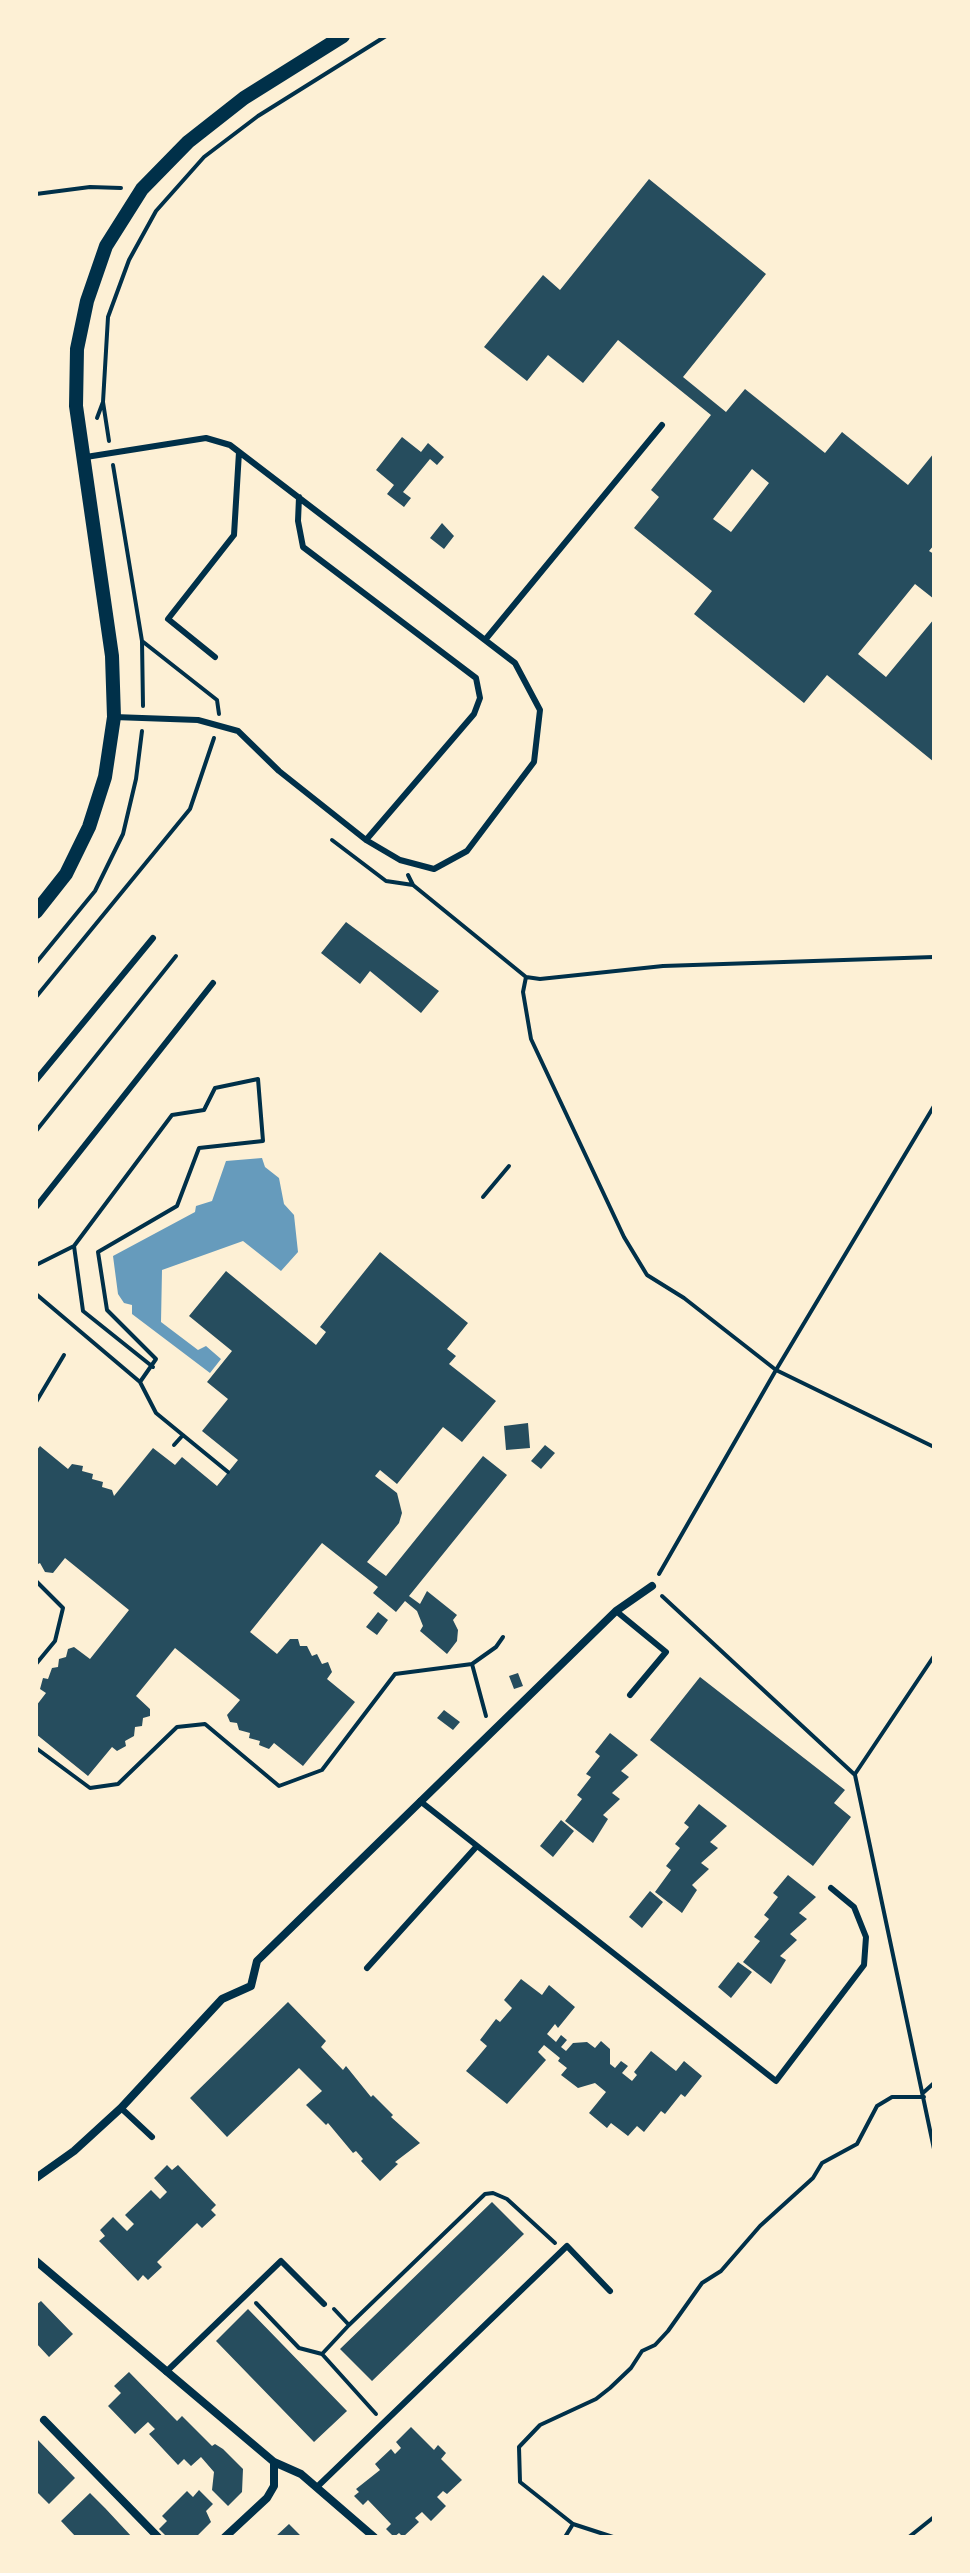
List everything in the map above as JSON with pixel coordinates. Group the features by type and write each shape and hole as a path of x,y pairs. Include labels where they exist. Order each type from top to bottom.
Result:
{"street":[{"path":"36,912 66,874 89,827 105,777 114,717 112,656 76,406 77,349 87,301 106,246 142,189 188,142 244,98 343,36"},
{"path":"36,2178 74,2151 121,2108 222,1999 251,1986 257,1961 616,1611 652,1586"},
{"path":"36,2261 274,2462 318,2486 374,2537"},
{"path":"44,2420 158,2537"},
{"path":"225,2537 267,2498 274,2486 274,2462"}],"lane":[{"path":"485,640 662,425"},
{"path":"81,457 206,438 230,445 515,663 540,710 534,762 467,851 434,869 400,860 366,840 279,771 238,731 218,725 114,717"},
{"path":"215,657 168,619 234,535 239,452"},
{"path":"299,497 298,521 303,547 476,678 480,698 474,714 366,840"},
{"path":"36,1080 153,938"},
{"path":"36,1207 213,983"},
{"path":"616,1611 666,1652 630,1695"},
{"path":"420,1801 776,2081 864,1965 866,1937 854,1907 831,1888"},
{"path":"367,1968 477,1846"},
{"path":"121,2108 152,2137"},
{"path":"318,2486 567,2246 610,2291"},
{"path":"166,2372 281,2261 324,2304"}],"path":[{"path":"36,963 95,891 123,834 136,779 143,718 142,641 103,402 108,317 129,260 156,211 204,157 247,124 386,36"},
{"path":"36,194 90,187 142,189"},
{"path":"81,457 103,402"},
{"path":"36,997 190,809 218,725 220,706 217,700 142,641"},
{"path":"332,840 386,881 413,885"},
{"path":"400,860 413,885 526,977 540,979 663,966 934,957"},
{"path":"36,1131 176,956"},
{"path":"526,977 523,992 531,1039 624,1237 647,1275 684,1298 776,1370 934,1447"},
{"path":"36,1265 74,1246 172,1115 204,1110 215,1088 258,1079 263,1141 199,1148 177,1206 98,1252 107,1310 156,1359 140,1382"},
{"path":"934,1106 776,1370 652,1586 855,1775 934,2149"},
{"path":"483,1197 509,1166"},
{"path":"74,1246 83,1311 153,1367"},
{"path":"36,1294 140,1382 156,1413 228,1472"},
{"path":"36,1402 64,1355"},
{"path":"174,1445 183,1435"},
{"path":"36,1581 63,1608 55,1641 36,1664"},
{"path":"36,1748 90,1788 118,1784 177,1727 205,1724 279,1786 322,1770 395,1674 472,1664 496,1647 503,1637"},
{"path":"855,1775 934,1656"},
{"path":"472,1664 490,1733"},
{"path":"613,2537 573,2524 520,2482 519,2447 540,2425 596,2399 631,2368 642,2351 655,2345 685,2311 690,2296 721,2271 760,2226 813,2178 822,2163 857,2144 877,2106 892,2097 923,2095 934,2083"},
{"path":"322,2354 485,2194 493,2193 507,2199 562,2250"},
{"path":"247,2294 299,2348 322,2354 384,2421"},
{"path":"324,2304 349,2325"},
{"path":"909,2537 934,2517"},
{"path":"565,2537 573,2524"}],"water":[{"path":"262,1158 265,1167 279,1178 284,1204 294,1215 298,1252 281,1271 243,1241 162,1270 161,1322 198,1350 206,1346 221,1359 210,1373 132,1314 132,1305 124,1303 118,1294 113,1256 195,1212 196,1206 212,1201 226,1161"}],"building":[{"path":"649,179 766,274 683,377 726,412 745,389 825,453 842,432 908,485 934,453 934,545 929,551 934,554 934,599 915,584 858,654 886,677 934,619 934,762 827,675 804,703 694,614 712,591 634,528 659,497 651,490 711,415 618,340 583,383 548,355 527,381 484,347 543,275 560,290","holes":["752,469 769,483 731,532 713,519"]},
{"path":"402,437 421,452 428,443 444,457 437,465 430,459 403,492 411,498 404,507 387,494 394,485 376,470"},
{"path":"442,523 454,536 444,549 430,538"},
{"path":"346,922 439,991 421,1013 370,971 360,984 321,953"},
{"path":"380,1252 468,1323 447,1349 456,1356 449,1364 496,1401 462,1442 443,1427 397,1484 380,1470 375,1476 397,1493 402,1513 399,1523 367,1562 386,1576 483,1456 507,1475 409,1596 420,1604 427,1591 457,1615 453,1620 458,1630 457,1641 447,1654 420,1631 423,1626 417,1611 405,1601 396,1612 373,1593 378,1587 322,1543 250,1632 277,1654 290,1639 298,1639 300,1646 307,1646 312,1656 317,1654 322,1664 328,1662 332,1672 327,1679 355,1702 303,1766 274,1743 269,1749 259,1745 260,1741 249,1738 250,1733 239,1730 237,1723 230,1722 227,1715 240,1700 175,1648 136,1696 150,1709 150,1716 143,1718 142,1726 135,1727 134,1736 125,1741 126,1746 117,1751 112,1747 88,1776 36,1734 36,1706 46,1693 40,1689 43,1678 48,1679 52,1668 58,1667 59,1659 66,1657 68,1649 74,1647 90,1659 129,1610 65,1558 53,1573 45,1572 40,1563 36,1565 36,1451 40,1446 68,1469 72,1464 83,1466 82,1471 93,1474 92,1479 103,1482 102,1487 112,1490 114,1496 153,1448 175,1465 182,1457 217,1486 238,1460 202,1431 228,1399 207,1382 232,1351 189,1316 226,1271 316,1345 326,1332 320,1327"},
{"path":"528,1423 530,1448 506,1450 504,1426"},
{"path":"545,1445 555,1453 541,1469 531,1461"},
{"path":"378,1612 388,1620 377,1635 366,1627"},
{"path":"518,1673 523,1686 514,1689 509,1676"},
{"path":"700,1677 845,1790 834,1803 851,1817 813,1866 650,1740"},
{"path":"444,1710 460,1722 453,1730 437,1718"},
{"path":"610,1733 638,1755 621,1771 629,1777 612,1793 620,1799 603,1815 608,1819 593,1843 565,1821 582,1799 577,1795 591,1777 586,1774 600,1756 595,1752"},
{"path":"699,1804 727,1826 710,1842 718,1848 701,1863 709,1869 692,1885 697,1890 682,1913 655,1892 671,1870 666,1866 680,1848 675,1844 689,1827 684,1823"},
{"path":"561,1820 574,1831 553,1857 540,1846"},
{"path":"788,1875 816,1897 799,1913 807,1919 790,1934 797,1940 780,1956 786,1960 771,1984 743,1962 760,1941 754,1937 769,1919 764,1915 778,1897 773,1893"},
{"path":"650,1891 663,1902 642,1928 629,1917"},
{"path":"738,1962 752,1972 731,1998 718,1987"},
{"path":"521,1979 542,1995 549,1985 575,2007 558,2028 555,2024 547,2034 556,2042 561,2035 567,2040 561,2047 566,2051 573,2043 587,2042 595,2048 601,2041 610,2049 610,2064 615,2068 621,2061 628,2066 622,2073 632,2081 637,2075 634,2072 651,2051 676,2071 684,2061 702,2076 685,2097 681,2094 665,2114 661,2111 644,2132 637,2126 628,2136 611,2123 607,2128 589,2113 606,2092 595,2083 578,2088 561,2075 567,2068 544,2045 538,2052 546,2060 507,2104 466,2071 487,2046 480,2040 496,2019 500,2022 512,2008 504,2000"},
{"path":"288,2002 326,2041 321,2047 343,2070 346,2066 371,2097 373,2095 393,2115 391,2117 420,2143 395,2162 398,2164 380,2181 356,2151 353,2153 328,2123 326,2125 306,2105 322,2091 299,2068 227,2137 190,2098"},
{"path":"167,2165 172,2170 178,2165 216,2205 211,2210 216,2215 202,2228 197,2223 157,2262 162,2267 148,2280 143,2275 138,2281 99,2241 105,2236 100,2230 113,2217 127,2231 134,2224 125,2215 151,2190 160,2199 167,2192 154,2178"},
{"path":"492,2202 524,2234 372,2381 340,2349"},
{"path":"41,2301 73,2334 49,2357 36,2343 36,2305"},
{"path":"248,2309 347,2411 314,2442 216,2341"},
{"path":"129,2372 177,2421 182,2416 212,2446 215,2444 223,2449 243,2469 242,2492 228,2506 212,2490 214,2472 201,2457 191,2466 184,2459 178,2465 149,2434 155,2429 148,2422 135,2434 108,2406 121,2393 114,2386"},
{"path":"411,2427 434,2450 438,2445 446,2453 441,2459 462,2480 447,2494 443,2491 437,2497 446,2506 431,2521 422,2512 415,2518 419,2522 403,2537 399,2533 394,2537 386,2529 391,2524 368,2500 363,2505 354,2496 359,2492 356,2489 380,2470 375,2464 391,2449 395,2454 401,2448 396,2442"},
{"path":"36,2438 75,2478 49,2504 36,2491"},
{"path":"199,2490 213,2504 206,2511 211,2522 196,2537 167,2537 159,2529 167,2521 162,2516 187,2491 193,2497"},
{"path":"90,2493 132,2537 76,2537 61,2521"},
{"path":"289,2524 302,2537 275,2537"}]}
